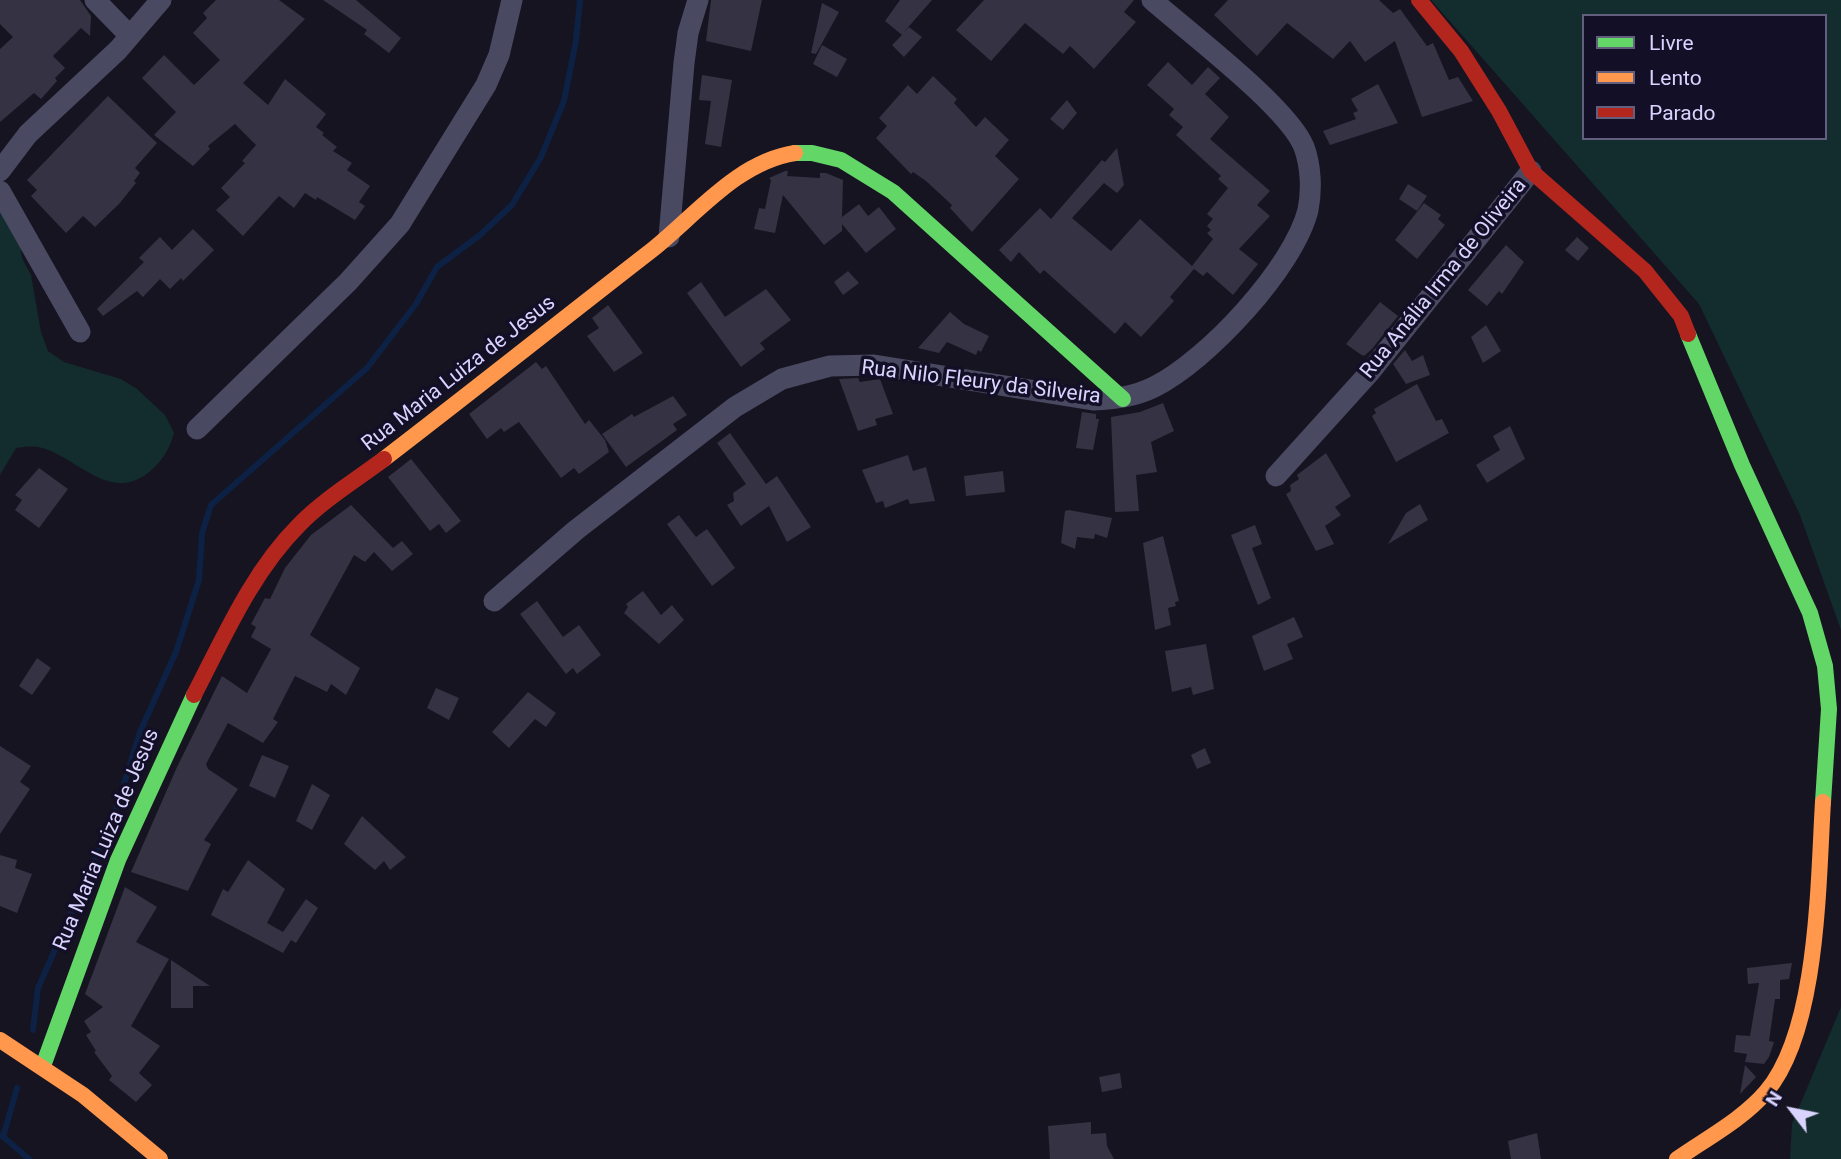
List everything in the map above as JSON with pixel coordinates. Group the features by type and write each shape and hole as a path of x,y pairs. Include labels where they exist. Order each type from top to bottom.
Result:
{"street":[{"path":"95,0 130,36"},
{"path":"0,171 28,134 130,36 162,0"},
{"path":"197,429 348,282 400,224 486,85 499,55 512,0"},
{"path":"669,237 684,63 688,33 698,0"},
{"name":"Rua Nilo Fleury da Silveira","path":"494,601 576,530 734,407 782,379 830,366 874,365 1059,397 1123,399 1154,387 1189,363 1247,310 1294,246 1308,209 1310,170 1303,144 1251,85 1152,0"},
{"name":"Rua Anália Irma de Oliveira","path":"1276,476 1370,372 1531,171 1499,111 1461,51 1419,0"},
{"name":"Rua Maria Luiza de Jesus","path":"44,1066 96,911 183,713 247,595 284,541 300,523 669,237 749,170 782,155 823,154 859,167 893,192 1123,399"},
{"path":"1531,171 1645,271 1681,316 1742,466 1810,613 1825,666 1829,709 1814,939 1798,1024 1784,1064 1767,1091 1745,1112 1677,1159"},
{"path":"0,191 80,332"},
{"path":"0,1040 44,1066 150,1154"}],"green space":[{"path":"1431,0 1841,0 1841,630 1800,515 1699,304"},
{"path":"0,205 17,216 22,258 31,275 41,332 48,351 64,362 121,379 137,389 165,415 174,433 157,464 148,473 133,481 119,483 105,480 52,451 35,447 16,448 0,475"},
{"path":"1841,1007 1841,1159 1790,1159 1792,1124"}],"building":[{"path":"0,0 80,0 91,16 90,36 81,28 53,56 65,68 55,78 57,81 41,99 34,93 0,122 0,49 13,37 0,24"},
{"path":"216,0 279,0 305,19 243,83 268,105 285,79 326,114 316,127 337,147 333,151 352,163 347,170 370,186 359,202 365,206 355,220 317,197 316,200 305,193 294,208 279,196 243,236 216,210 230,197 221,188 245,163 242,161 256,145 235,124 208,146 210,149 193,166 154,135 176,112 142,78 164,55 194,85 220,60 193,33 207,18 203,13"},
{"path":"323,0 356,0 401,38 389,53 364,34 367,30"},
{"path":"711,0 762,0 751,51 706,41"},
{"path":"900,0 932,0 904,32 909,27 922,37 904,57 892,45 902,35 885,21"},
{"path":"984,0 1134,0 1124,12 1136,22 1094,69 1070,46 1063,54 1025,23 991,61 956,30"},
{"path":"1228,0 1379,0 1393,13 1400,9 1427,46 1433,43 1449,80 1458,77 1473,101 1422,117 1395,41 1365,62 1350,41 1333,59 1287,23 1257,56 1214,15"},
{"path":"822,3 839,12 816,54 811,53"},
{"path":"822,45 847,59 837,77 813,64"},
{"path":"1168,62 1192,85 1208,67 1220,78 1205,94 1229,117 1210,139 1270,191 1257,205 1270,216 1239,249 1258,264 1233,295 1207,272 1203,276 1194,269 1170,297 1174,301 1141,337 1125,322 1115,334 1044,270 1040,274 1019,252 1011,262 999,250 1040,208 1051,219 1102,160 1105,162 1117,148 1124,185 1117,193 1104,183 1072,218 1111,251 1140,219 1192,266 1213,239 1207,233 1211,230 1207,226 1213,219 1207,214 1228,188 1218,179 1221,176 1176,135 1183,127 1169,115 1174,109 1147,85"},
{"path":"702,75 732,80 721,147 705,144 711,101 699,100"},
{"path":"933,76 957,99 954,103 976,127 985,117 1009,140 995,156 1019,179 972,232 950,208 952,205 926,181 913,172 911,174 876,138 887,126 879,118 908,85 917,94"},
{"path":"1378,84 1398,123 1330,145 1323,131 1356,119 1353,113 1358,111 1351,99"},
{"path":"108,96 157,143 135,168 140,173 134,181 136,183 119,204 95,227 83,216 66,233 31,196 37,190 27,180"},
{"path":"1067,100 1077,113 1063,130 1050,119"},
{"path":"788,171 787,176 820,178 820,173 826,173 843,180 842,217 859,204 868,216 879,207 896,229 866,253 842,224 842,231 824,245 783,195 775,233 754,229 759,208 765,209 771,180 769,178"},
{"path":"1408,184 1427,196 1417,211 1399,199"},
{"path":"1424,203 1441,215 1438,219 1445,225 1417,259 1395,240"},
{"path":"193,229 214,250 183,281 181,278 170,289 160,279 143,297 137,291 103,316 97,309 144,262 139,258 160,237 172,250"},
{"path":"1577,237 1589,248 1578,261 1565,250"},
{"path":"1506,245 1524,262 1502,294 1499,291 1487,306 1468,290"},
{"path":"848,271 859,283 843,295 834,282"},
{"path":"701,282 725,317 766,289 791,320 760,343 765,349 741,367 687,293"},
{"path":"1380,302 1398,316 1364,356 1346,344"},
{"path":"608,305 643,353 614,372 587,336 599,328 592,318"},
{"path":"950,312 964,324 989,336 981,352 978,350 976,355 947,342 939,353 918,348"},
{"path":"1486,325 1501,351 1483,363 1471,337"},
{"path":"1405,350 1412,361 1423,355 1430,375 1406,384 1393,364"},
{"path":"536,362 542,369 546,366 585,424 589,420 605,440 609,452 579,474 574,468 561,478 519,422 504,432 501,428 487,439 469,414"},
{"path":"858,378 860,382 880,379 893,414 875,419 877,425 858,431 839,379"},
{"path":"1417,384 1436,421 1442,419 1449,433 1396,462 1372,416 1376,413 1374,409"},
{"path":"673,396 687,415 673,424 677,430 626,467 602,434 632,414 634,417"},
{"path":"1163,403 1174,431 1151,442 1157,472 1136,475 1139,511 1115,512 1111,417 1140,412"},
{"path":"1082,412 1096,414 1096,419 1099,419 1093,450 1076,448"},
{"path":"1510,426 1525,459 1487,483 1476,465 1500,450 1493,436"},
{"path":"730,433 766,484 777,476 811,527 787,542 769,506 741,526 727,505 734,501 733,493 746,484 717,443"},
{"path":"1326,453 1351,496 1335,507 1341,515 1325,526 1334,544 1316,551 1286,494 1291,491 1290,485 1299,479 1297,475"},
{"path":"908,455 913,471 926,467 935,501 910,504 908,499 885,508 883,501 876,503 862,470"},
{"path":"411,459 461,521 446,533 439,524 430,531 388,477"},
{"path":"39,468 68,489 39,528 15,510 22,500 15,495"},
{"path":"1003,471 1005,492 966,496 964,476"},
{"path":"1420,504 1428,520 1388,544 1406,513"},
{"path":"351,505 393,548 402,541 413,554 392,571 374,552 365,562 354,555 310,635 360,668 346,695 331,684 327,692 295,676 273,719 278,722 263,743 228,723 206,764 208,769 238,789 204,840 211,844 188,891 131,872 177,767 222,676 247,693 271,649 251,637 256,627 251,624 265,598 270,599 285,568 311,535"},
{"path":"1065,511 1112,518 1107,538 1095,534 1094,539 1077,537 1075,549 1061,543"},
{"path":"679,515 696,537 707,529 735,568 712,586 667,524"},
{"path":"1255,525 1262,544 1252,548 1271,598 1258,605 1231,535"},
{"path":"1163,536 1179,601 1175,602 1176,606 1168,608 1171,625 1155,630 1143,543"},
{"path":"643,591 661,615 672,605 684,620 659,644 624,613 628,607 626,604"},
{"path":"537,601 563,637 579,625 601,655 577,674 573,668 566,674 520,614"},
{"path":"1294,617 1303,637 1287,644 1293,659 1264,671 1252,636"},
{"path":"1206,644 1214,689 1193,695 1191,687 1172,692 1165,651"},
{"path":"37,658 51,668 32,695 19,686"},
{"path":"436,688 459,698 449,720 427,708"},
{"path":"528,692 556,713 546,727 535,719 509,748 492,732"},
{"path":"0,746 31,766 20,782 30,789 0,834"},
{"path":"1205,748 1211,763 1197,769 1191,755"},
{"path":"262,755 289,766 275,798 249,786"},
{"path":"312,784 330,795 312,830 296,821"},
{"path":"362,816 406,857 390,870 384,861 375,870 344,844"},
{"path":"0,855 17,860 15,868 32,874 17,913 0,906"},
{"path":"248,860 285,889 267,923 283,932 306,899 318,908 296,943 291,940 283,953 211,915 223,889 228,892"},
{"path":"125,887 157,907 136,942 169,959 131,1026 160,1046 139,1073 152,1085 136,1102 109,1080 112,1076 94,1052 96,1051 86,1035 91,1032 84,1021 103,1007 85,994"},
{"path":"171,960 210,986 193,986 193,1008 171,1008"},
{"path":"1792,963 1789,979 1780,980 1780,999 1775,999 1769,1041 1774,1042 1769,1057 1764,1064 1745,1062 1747,1054 1734,1052 1736,1035 1750,1036 1759,983 1748,984 1747,968"},
{"path":"1745,1065 1756,1077 1740,1094"},
{"path":"1120,1073 1122,1088 1102,1092 1099,1077"},
{"path":"1091,1122 1091,1134 1106,1133 1107,1146 1114,1159 1050,1159 1048,1126"},
{"path":"1537,1133 1541,1159 1511,1159 1508,1141"}],"waterway":[{"path":"33,1030 38,988 113,819 140,732 176,652 199,580 202,533 211,505 367,368 416,304 437,267 480,235 512,205 541,157 564,101 576,41 580,0"},
{"path":"3,1137 17,1088"},
{"path":"1,1135 29,1159"}],"traffic: fast":[{"path":"795,153 812,153 841,160 893,192 1123,399"},
{"path":"1688,334 1742,465 1810,613 1825,666 1829,709 1823,802"},
{"path":"43,1066 118,860 194,695"}],"traffic: slow":[{"path":"384,459 652,250 736,178 774,158 795,153"},
{"path":"1677,1159 1757,1102 1783,1065 1797,1032 1806,994 1817,912 1823,802"},
{"path":"0,1040 83,1095 160,1159"}],"traffic: jam":[{"path":"1419,0 1461,51 1499,111 1531,171 1645,271 1681,316 1688,334"},
{"path":"194,695 240,606 282,543 318,507 384,459"}]}
